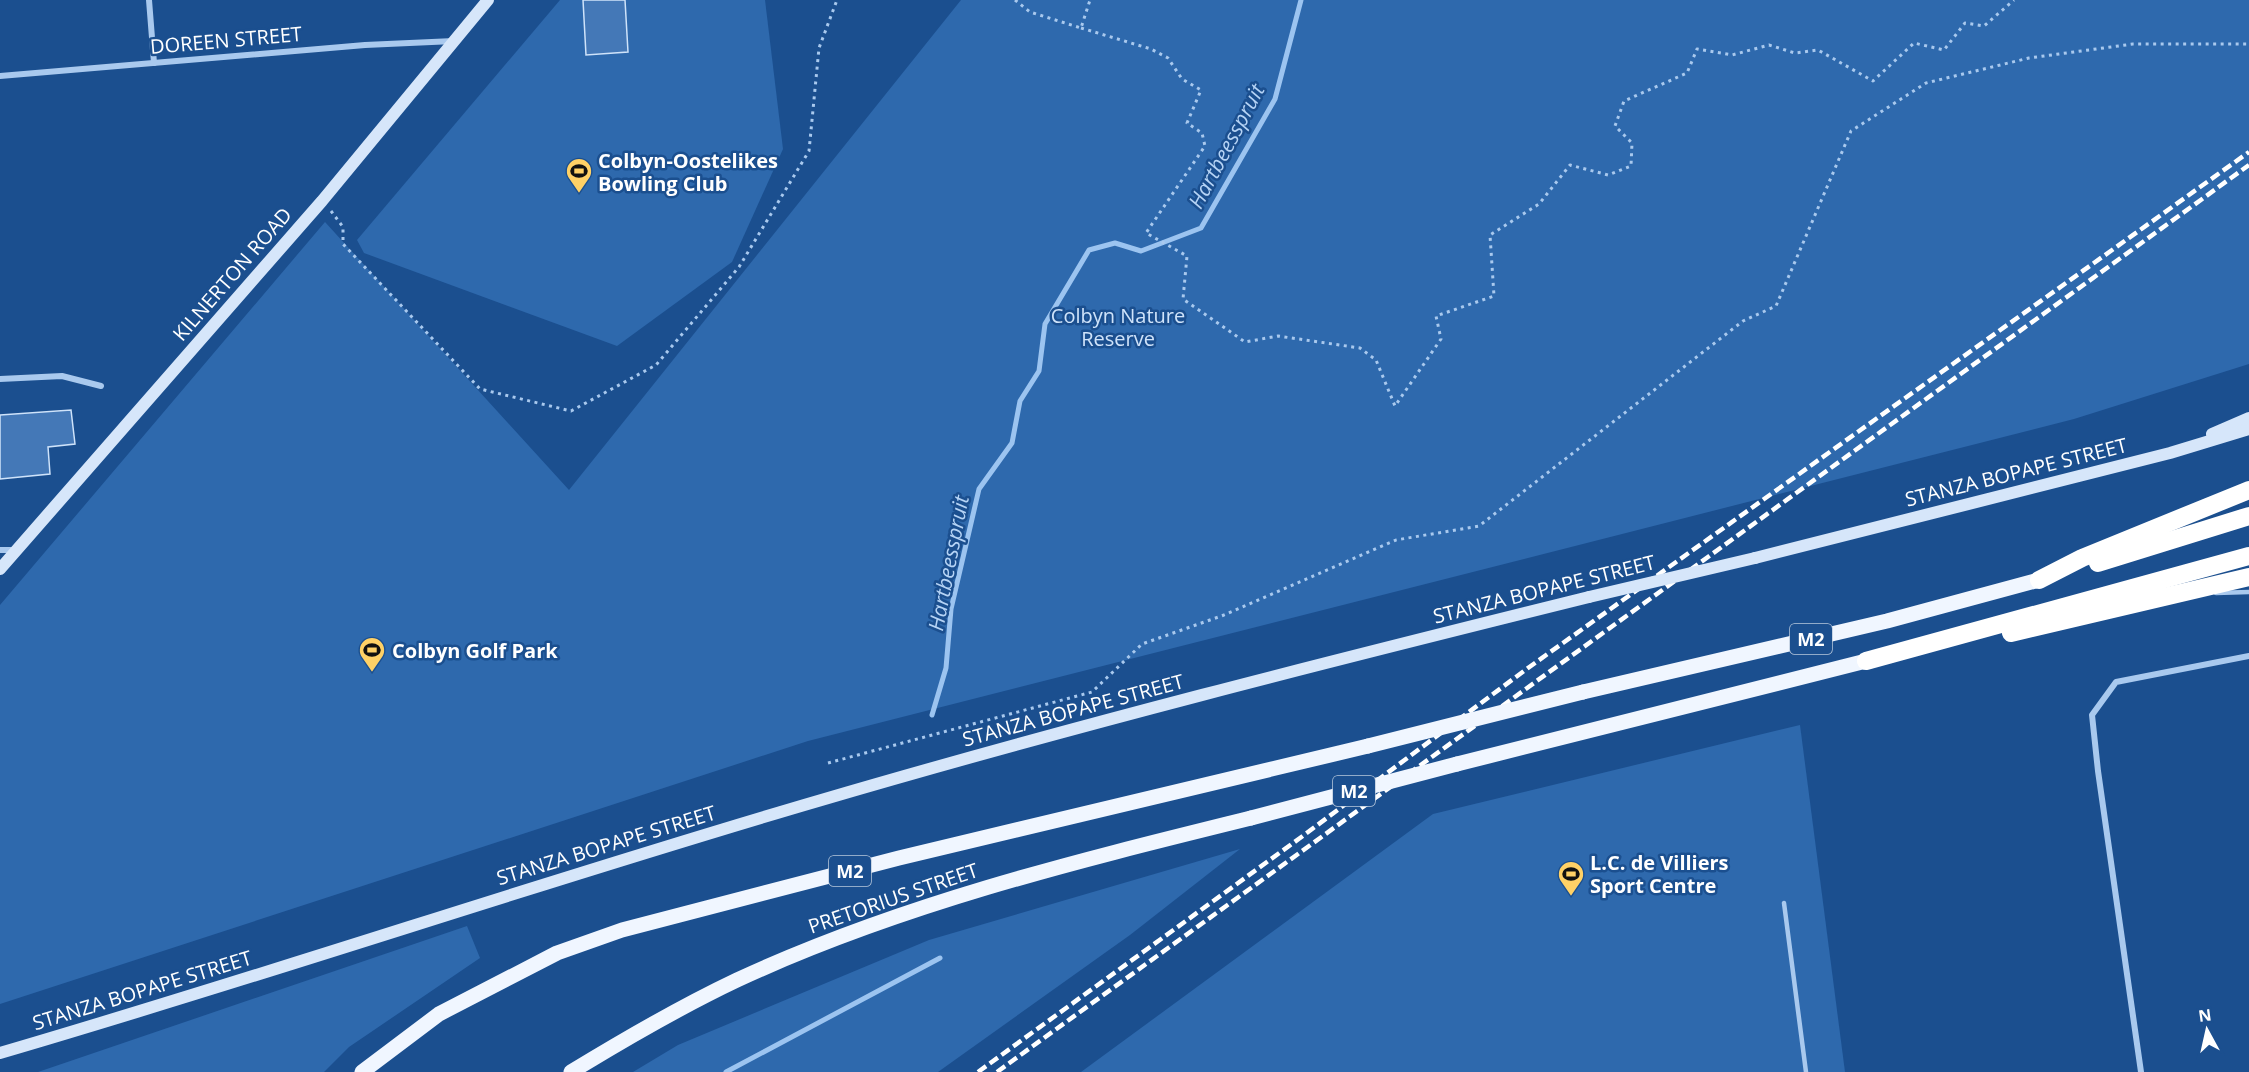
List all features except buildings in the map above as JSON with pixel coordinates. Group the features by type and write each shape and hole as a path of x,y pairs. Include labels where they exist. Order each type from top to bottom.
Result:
{"highway":[{"path":"2039,580 2082,558 2249,490"},
{"name":"M2","path":"2039,580 2249,516"},
{"name":"M2","path":"1866,661 2249,556"},
{"path":"1866,661 2006,634 2249,577"}],"main road":[{"name":"KILNERTON ROAD","path":"0,569 322,201 488,0"},
{"name":"STANZA BOPAPE STREET","path":"2170,453 2249,418"},
{"name":"STANZA BOPAPE STREET","path":"0,1053 207,992 451,913 834,796 1223,689 2170,453 2249,429"},
{"name":"M2","path":"362,1072 439,1014 558,953 622,930 910,856 1583,692 1887,621 2039,580"},
{"name":"PRETORIUS STREET","path":"571,1072 634,1033 737,980 831,940 941,901 1050,868 1866,661"}],"street":[{"path":"149,0 154,63"},
{"name":"DOREEN STREET","path":"0,75 365,45 454,41"},
{"path":"0,379 62,376 101,386"},
{"path":"0,550 15,550"},
{"path":"2140,1072 2092,715 2116,682 2249,656"}],"lane":[{"path":"2189,592 2249,592"},
{"path":"1784,903 1806,1072"}],"path":[{"path":"343,227 343,244 480,389 571,411 656,365 739,267 809,151 819,48 837,0"},
{"path":"1015,0 1030,12 1151,50 1168,58 1182,79 1201,90 1187,123 1202,133 1205,146 1146,233 1187,256 1183,299 1245,342 1278,336 1360,348 1376,360 1395,406 1441,339 1436,316 1494,296 1490,235 1539,204 1570,165 1608,176 1631,166 1632,143 1615,126 1624,101 1687,73 1697,49 1732,55 1769,45 1795,53 1818,50 1873,81 1914,43 1944,50 1965,23 1984,26 2014,0"},
{"path":"1081,28 1090,0"},
{"path":"828,763 919,741 1092,692 1142,644 1224,615 1396,540 1479,526 1743,321 1776,306 1851,131 1926,83 2029,58 2133,44 2249,44"}],"green space":[{"name":"Colbyn-Oostelikes Bowling Club","path":"560,0 765,0 783,149 732,262 617,346 364,253 357,240"},
{"name":"Colbyn Nature Reserve","path":"961,0 2249,0 2249,364 2074,419 808,741 0,1004 0,605 325,222 569,490"},
{"name":"L.C. de Villiers Sport Centre","path":"1800,725 1845,1072 1081,1072 1433,814"},
{"path":"1240,849 1130,935 938,1072 633,1072 678,1045 929,940"},
{"path":"467,926 480,958 349,1047 324,1072 38,1072"}],"waterway":[{"name":"Hartbeesspruit","path":"932,715 946,668 951,609 979,489 1012,443 1020,401 1039,371 1045,324 1089,250 1115,243 1141,251 1201,228 1275,99 1301,0"},
{"path":"726,1072 940,958"}],"railway":[{"path":"978,1072 1300,838 1528,668 2249,152"},
{"path":"997,1072 2249,165"}],"place":[{"name":"Colbyn-Oostelikes Bowling Club","path":"579,194"},
{"name":"Colbyn Golf Park","path":"372,673"},
{"name":"L.C. de Villiers Sport Centre","path":"1571,897"}]}
